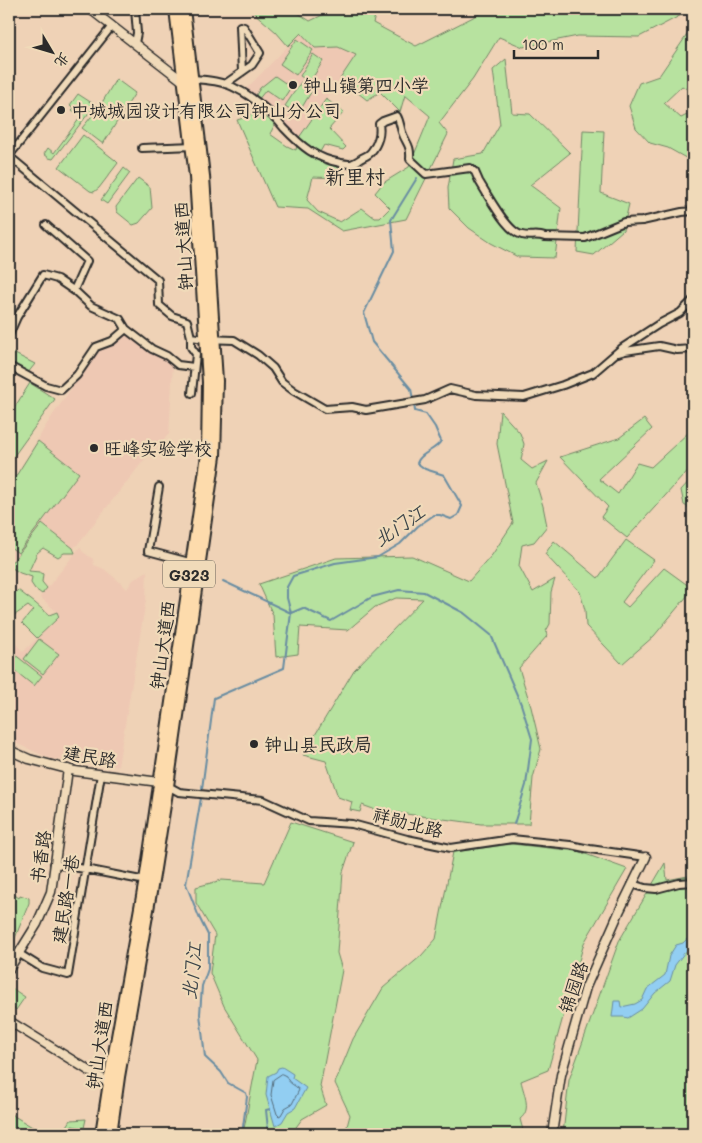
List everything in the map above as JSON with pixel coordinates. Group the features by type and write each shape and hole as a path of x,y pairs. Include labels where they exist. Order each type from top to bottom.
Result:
{"highway":[{"name":"钟山大道西","path":"101,1134 114,1083 118,1077 164,784 195,564 215,456 217,381 210,339 204,176 196,146 188,81 175,9"},
{"name":"钟山大道西","path":"184,9 188,81"},
{"name":"钟山大道西","path":"112,1134 114,1083"}],"street":[{"path":"90,9 188,81 213,80 237,89 269,112 308,151 332,162 350,164 369,155 379,137 379,124 383,120 397,116 410,148 410,159 426,174 470,168 475,172 510,228 521,235 585,238 624,222 642,221 693,211"},
{"path":"135,9 138,33 135,43"},
{"path":"112,26 9,156 158,280 159,305 172,316 187,321 191,347 196,354 192,393"},
{"path":"226,84 252,65 260,53 244,27 240,26 242,72"},
{"path":"142,148 196,146"},
{"path":"46,225 87,261 74,290"},
{"path":"9,335 17,317 43,275 57,280 74,290 91,306 120,319 126,329 152,350 167,356 178,365 194,367"},
{"path":"190,337 234,340 273,368 282,382 325,409 352,407 366,410 425,400 450,389 476,395 524,397 562,385 593,373 637,338 680,313 693,300"},
{"path":"9,366 46,386 61,390 77,375 96,347 112,341 126,329"},
{"path":"614,355 625,351 659,346 677,350 693,349"},
{"path":"159,487 148,551 195,564"},
{"name":"建民路","path":"9,750 29,759 68,769 164,784"},
{"name":"书香路","path":"9,969 37,924 51,892 68,769"},
{"name":"建民路一巷","path":"18,953 42,968 68,975 101,774"},
{"name":"祥勋北路","path":"164,784 179,792 263,800 309,821 352,824 407,839 451,848 512,840 570,845 646,857"},
{"name":"锦园路","path":"552,1134 561,1075 586,987 646,857"},
{"path":"54,864 85,868 149,882"},
{"path":"632,884 645,888 656,888 693,882"},
{"path":"9,1021 114,1083"}],"shaded area":[{"name":"钟山镇第四小学","path":"301,33 315,47 338,47 356,56 298,139 244,91"},
{"name":"旺峰实验学校","path":"125,331 173,365 169,434 148,455 77,545 73,548 42,524 13,561 9,560 9,487 50,419 97,352 113,343"},
{"path":"80,547 83,552 93,559 94,565 104,569 127,589 133,580 147,571 146,600 118,766 51,759 9,740 9,638 23,652 59,617 57,612 40,597"}],"green space":[{"path":"260,9 292,9 310,21 335,9 377,9 373,23 416,46 489,9 693,9 639,37 578,36 523,47 499,37 473,79 439,123 448,134 406,219 342,231 308,209 275,207 237,120 250,116 252,107 275,124 270,134 296,150 298,139 326,99 344,112 329,129 346,147 343,150 324,145 316,159 339,168 341,178 313,177 307,200 318,212 340,222 362,208 375,218 380,218 390,208 375,193 383,183 409,167 430,116 405,95 400,112 380,92 367,100 340,79 356,55 338,47 315,48 301,33 288,46 276,32 253,12"},
{"path":"693,26 693,93 682,86 664,103 681,118 693,112 693,162 668,148 650,143 636,128 629,106 639,83 659,76"},
{"path":"297,39 313,50 296,75 280,64"},
{"path":"313,54 323,61 310,82 300,76"},
{"path":"506,59 512,113 530,114 570,153 530,185 561,208 555,258 518,257 491,243 469,228 449,208 448,188 453,159 483,154 500,124 493,70"},
{"path":"275,76 291,87 282,101 266,90 257,101 255,97 260,88"},
{"path":"116,79 135,93 103,144 82,128 100,106"},
{"path":"301,82 313,89 298,114 285,106"},
{"path":"78,94 95,105 53,159 49,158 44,154 48,148 54,153 85,111 79,106 75,112 72,110 74,108 70,105"},
{"path":"583,130 604,131 601,193 629,204 623,230 594,255 577,252"},
{"path":"83,135 118,163 94,192 90,191 59,167"},
{"path":"124,168 130,173 107,204 101,200"},
{"path":"138,178 150,187 152,208 139,223 133,225 117,212 116,207"},
{"path":"13,353 35,364 27,374 9,363 9,358"},
{"path":"30,383 55,399 11,460 9,460 9,416"},
{"path":"500,411 520,433 524,444 521,460 532,469 548,461 536,483 547,526 534,542 522,545 519,566 533,592 555,579 551,592 550,624 546,631 547,636 519,668 541,749 533,778 529,824 481,824 376,810 362,805 360,812 350,810 352,802 338,797 326,761 303,755 354,670 423,599 396,598 375,607 348,630 300,627 298,654 276,657 273,615 259,584 336,558 412,556 469,581 492,555 513,523 497,444"},
{"path":"644,419 652,429 599,479 618,494 637,463 651,467 689,432 693,434 693,465 627,538 601,517 608,507 560,457 619,438"},
{"path":"38,441 79,473 18,553 9,546 9,487"},
{"path":"693,477 693,510 684,505 681,490"},
{"path":"42,524 73,548 75,553 64,553 58,557 43,548 37,553 29,571 43,574 42,582 47,588 42,594 31,583 32,577 20,573 9,566 9,561 13,561"},
{"path":"626,540 654,560 622,602 628,607 664,568 693,589 654,636 622,664 586,626 585,610 580,592 545,554 554,541 598,578"},
{"path":"18,590 49,615 57,612 59,617 37,638 22,623 33,610 28,606 9,619 9,598"},
{"path":"39,639 59,654 43,674 24,659"},
{"path":"9,650 42,676 34,686 9,666"},
{"path":"291,822 353,842 343,872 337,953 342,970 320,1086 326,1105 302,1119 291,1134 243,1134 257,1060 224,1006 210,973 215,935 196,903 196,887 222,880 264,883"},
{"path":"512,844 577,851 627,869 584,943 548,1070 521,1081 526,1102 526,1111 520,1119 524,1134 345,1134 350,1115 335,1083 353,1039 383,988 421,956 436,939 453,852"},
{"path":"665,863 667,880 693,875 693,1134 563,1134 569,1080 619,941"},
{"path":"9,891 19,898 20,895 29,898 29,903 9,953"},
{"path":"10,987 25,997 16,1010 9,1004"},
{"path":"9,1113 44,1134 9,1134"},
{"path":"86,1119 84,1128 72,1126 71,1134 62,1134 71,1120"}],"water":[{"path":"693,935 693,948 685,952 675,965 670,981 655,993 642,1009 628,1018 612,1017 614,1001 620,1001 621,1007 635,1004 642,1000 647,989 665,975 669,956 676,945 683,943"},
{"path":"282,1067 293,1074 292,1078 306,1088 295,1108 288,1112 282,1122 275,1126 266,1095 268,1076"}],"waterway":[{"name":"北门江","path":"413,400 411,389 372,342 364,313 394,251 391,220 417,178"},
{"name":"北门江","path":"202,789 214,698 284,668 291,613 287,598 287,587 293,576 335,563 378,557 400,544 418,526 434,515 451,519 458,515 462,506 444,475 425,469 417,463 422,456 441,441 435,427 426,414 415,411 414,404"},
{"path":"223,581 291,613 303,608 331,621 372,597 399,590 424,592 464,613 491,635 521,704 532,739 526,785 514,824"},
{"name":"北门江","path":"201,798 186,884 208,935 208,969 202,986 200,1014 205,1057 221,1072 228,1083 246,1093 242,1134"},
{"path":"266,1134 268,1129 266,1110 270,1109"}],"place":[{"name":"钟山镇第四小学","path":"293,85"},
{"name":"中城城园设计有限公司钟山分公司","path":"61,110"},
{"name":"旺峰实验学校","path":"94,448"},
{"name":"钟山县民政局","path":"254,744"}],"district":[{"name":"新里村","path":"355,176"}]}
